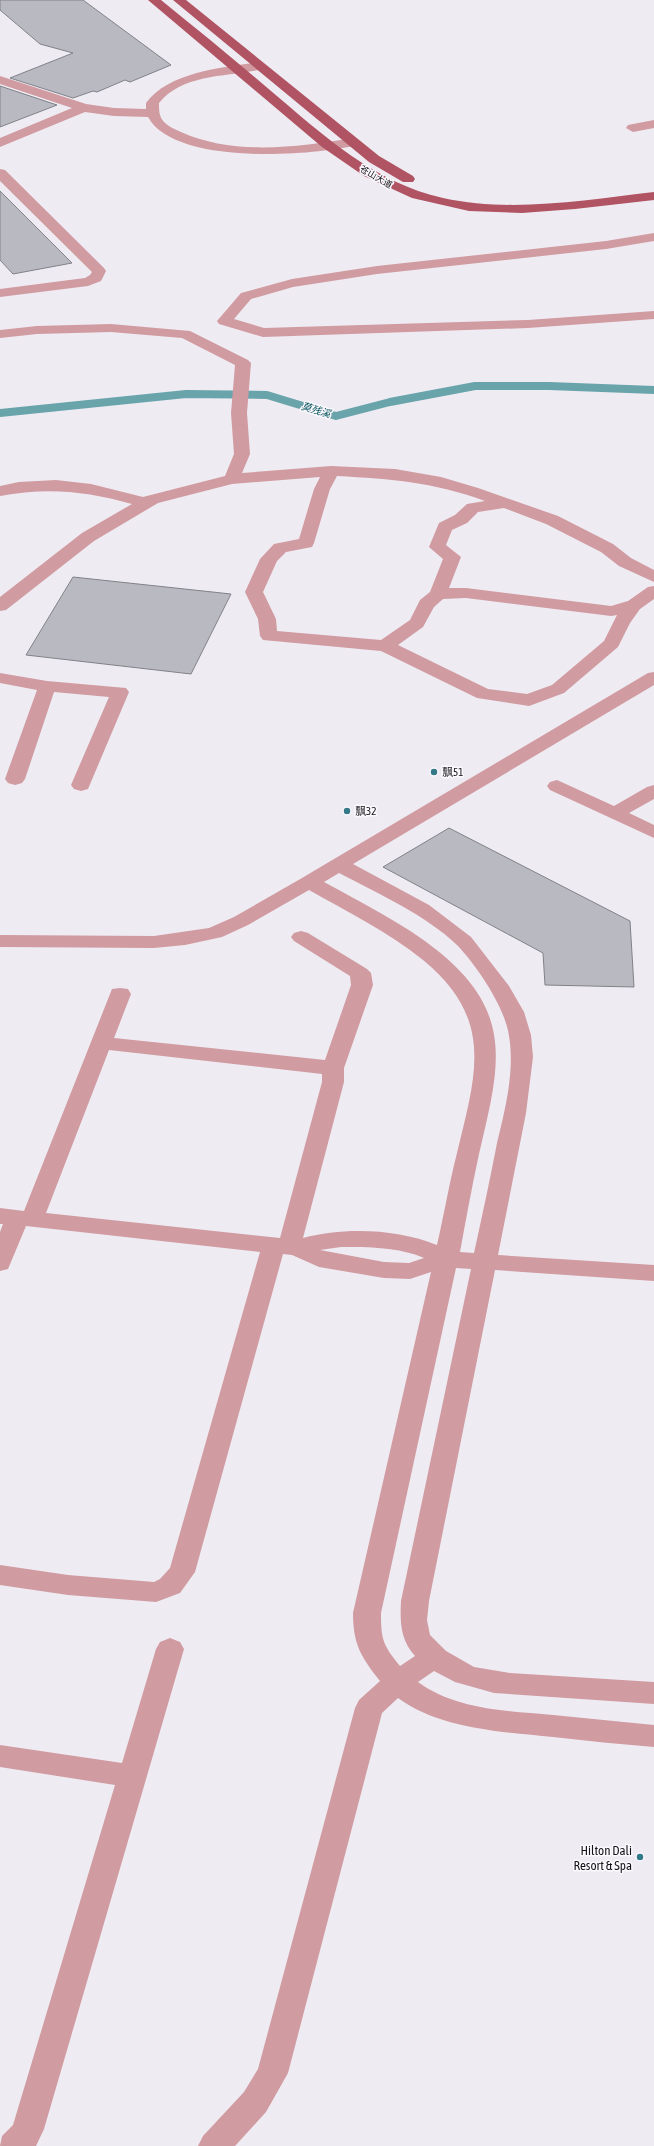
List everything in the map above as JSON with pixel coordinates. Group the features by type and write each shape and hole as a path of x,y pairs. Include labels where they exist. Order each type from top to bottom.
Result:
{"main road":[{"name":"苍山大道","path":"154,0 329,146 385,183 418,196 471,206 525,209 654,196"},
{"name":"苍山大道","path":"179,0 374,159 404,178 432,188 463,195 522,199 654,186"}],"street":[{"path":"260,66 205,75 179,83 160,94 153,109 156,121 177,136 204,144 241,150 279,151 353,142"},
{"path":"0,79 47,85 108,103 153,109"},
{"path":"0,79 84,108 114,112 153,109"},
{"path":"0,144 84,108"},
{"path":"633,128 654,124"},
{"path":"0,173 99,271 96,278 88,282 0,293"},
{"path":"186,334 213,324 246,296 292,283 377,270 606,245 654,237"},
{"path":"0,334 37,330 111,328 186,334 253,348 528,324 654,315"},
{"path":"213,324 253,348"},
{"path":"232,479 242,454 239,413 242,389 253,348"},
{"path":"330,471 322,489 306,543 280,548 269,559 254,592 267,619 269,636 385,646 484,694 529,700 558,689 612,643 621,622 634,605 654,591"},
{"path":"0,606 88,538 152,499 232,479 330,471 394,474 441,482 507,503 552,520 606,548 625,562 654,577"},
{"path":"0,491 13,488 56,484 97,489 146,503"},
{"path":"385,646 418,623 426,604 438,594 452,557 437,547 445,527 460,520 473,508 507,503"},
{"path":"438,594 466,593 611,611 634,605"},
{"path":"0,941 147,942 185,939 215,933 241,921 309,882 654,677"},
{"path":"0,678 47,686 120,692 81,784"},
{"path":"15,779 47,686"},
{"path":"557,786 654,832"},
{"path":"616,813 654,791"},
{"path":"338,865 382,886 422,909 464,941 502,990 513,1012 520,1035 522,1057 515,1113 415,1601 413,1622 418,1639 426,1650 445,1664 472,1677 495,1682 576,1690 654,1693"},
{"path":"309,882 422,949 443,965 460,983 481,1021 486,1042 487,1059 447,1259 367,1613 367,1632 373,1652 397,1682 419,1698 444,1708 490,1720 654,1736"},
{"path":"422,949 456,934"},
{"path":"0,1575 68,1585 156,1592 170,1586 182,1572 287,1246 334,1082 333,1068 362,985 360,973 301,937"},
{"path":"0,1264 16,1218 101,1043 120,994"},
{"path":"101,1043 333,1068"},
{"path":"16,1218 287,1246 327,1240 380,1241 417,1246 447,1259 654,1273"},
{"path":"13,2146 23,2138 28,2129 170,1649"},
{"path":"214,2146 255,2102 272,2073 369,1708 397,1682 435,1656"},
{"path":"0,1756 132,1776"}],"building":[{"path":"0,0 83,0 171,65 130,82 125,80 97,92 93,91 73,98 10,78 73,53 40,44 0,10"},
{"path":"0,86 57,105 0,127"},
{"path":"0,191 72,263 13,274 0,260"},
{"path":"73,577 231,594 191,674 26,655"},
{"path":"449,828 630,921 634,987 545,985 543,953 383,867"}],"waterway":[{"name":"莫残溪","path":"0,413 186,394 267,395 336,416 390,402 475,386 549,386 654,390"}],"place":[{"name":"飘51","path":"434,772"},
{"name":"飘32","path":"347,811"},
{"name":"Hilton Dali Resort & Spa","path":"640,1857"}]}
